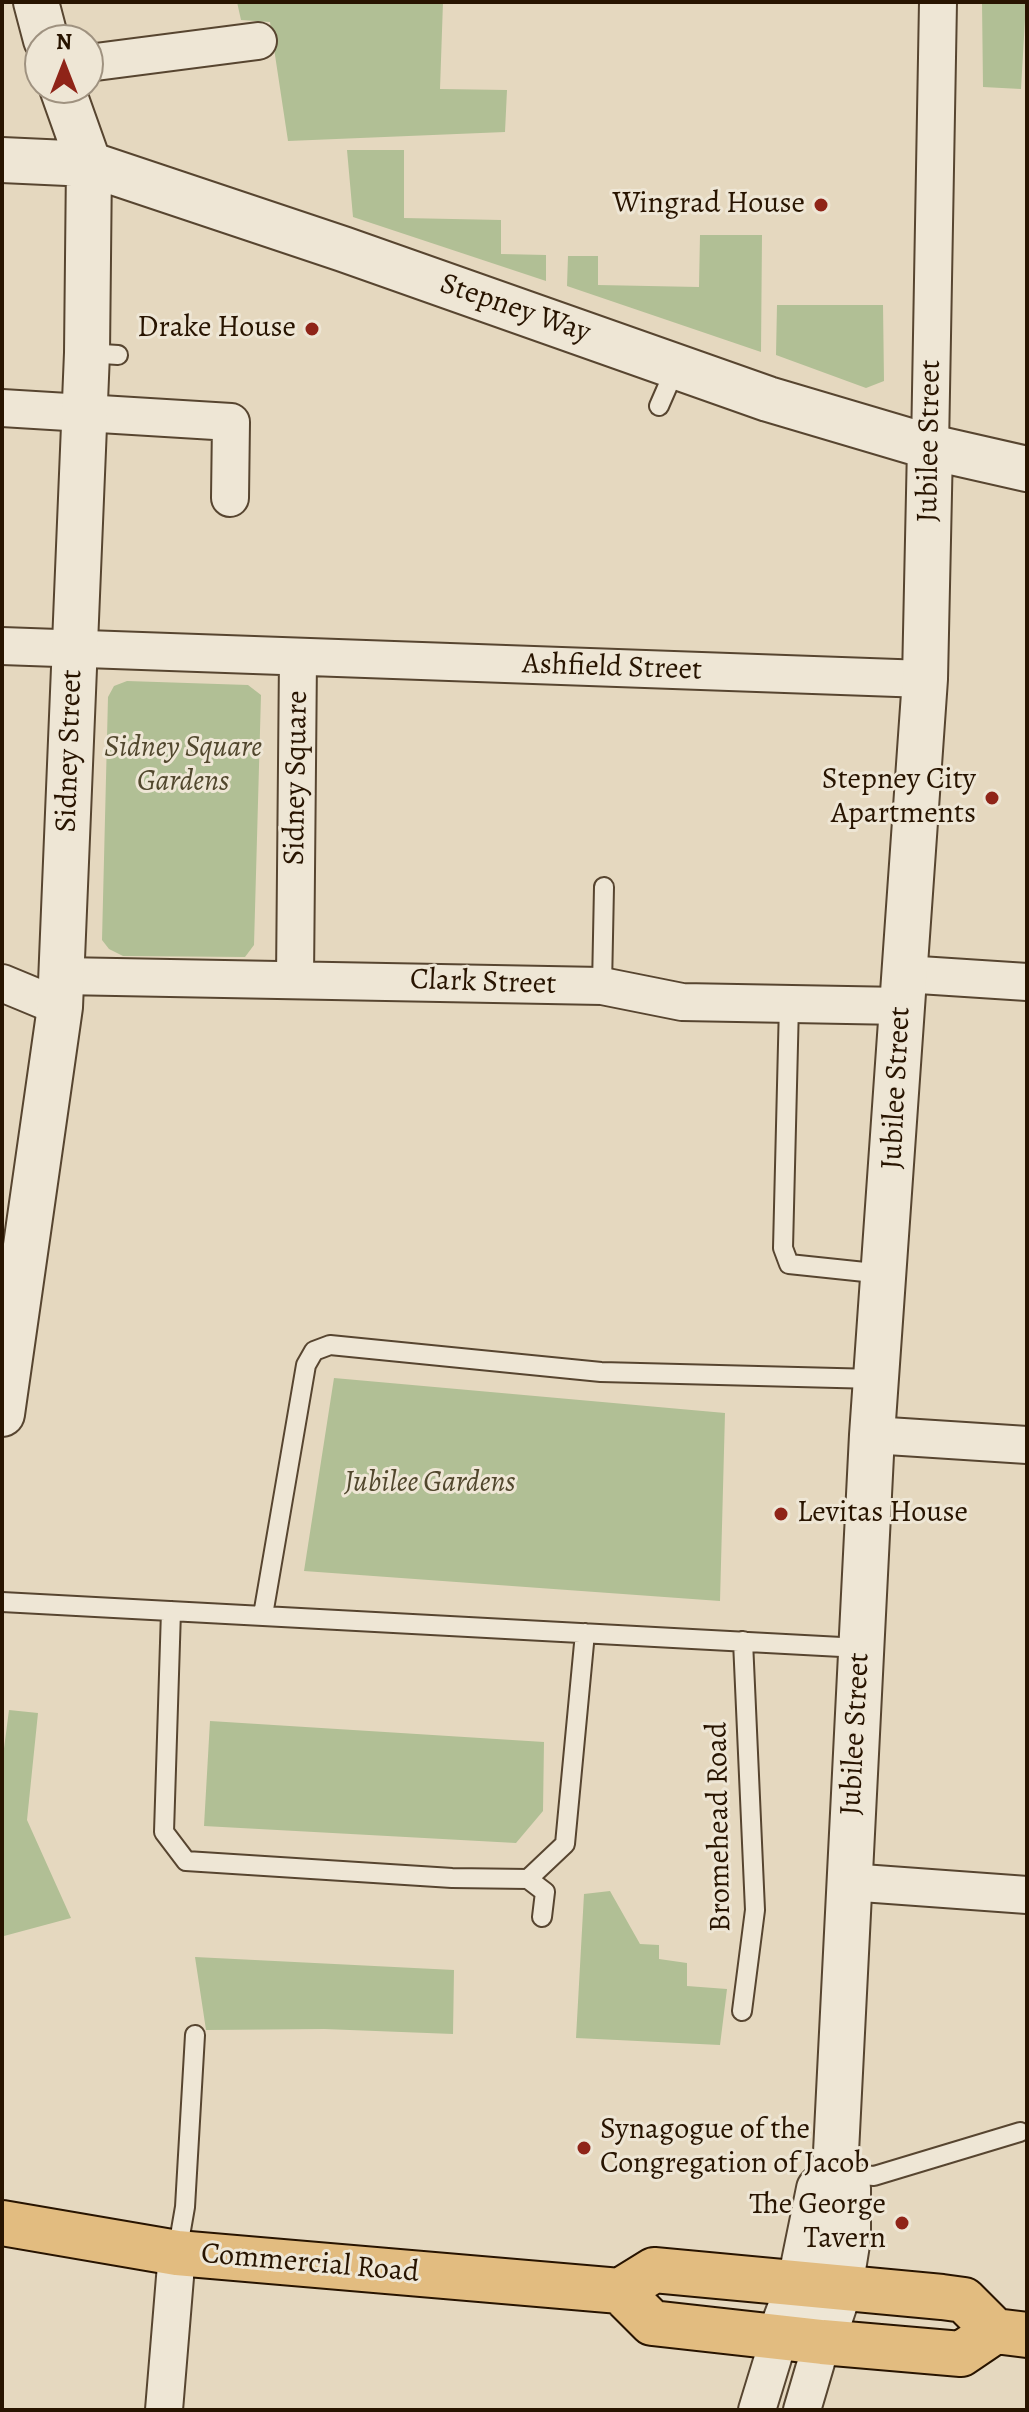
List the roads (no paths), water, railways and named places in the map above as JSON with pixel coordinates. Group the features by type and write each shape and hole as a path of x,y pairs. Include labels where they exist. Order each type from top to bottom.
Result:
{"highway":[{"name":"Commercial Road","path":"2,2223 177,2253 620,2291"},
{"path":"654,2270 964,2300 1011,2333 961,2354 652,2323 620,2291 654,2270"}],"street":[{"path":"36,2 42,24"},
{"name":"Jubilee Street","path":"801,2339 820,2285 819,2189 835,2172 872,1435 925,679 938,2"},
{"path":"104,61 258,41"},
{"name":"Sidney Street","path":"2,1414 61,992 85,412 102,354 89,164 68,104"},
{"name":"Stepney Way","path":"2,160 89,164 768,399 930,447 1027,469"},
{"path":"2,408 231,422 230,498"},
{"path":"2,646 74,648"},
{"name":"Sidney Square","path":"74,648 298,658 295,978"},
{"name":"Ashfield Street","path":"298,658 925,679"},
{"name":"Clark Street","path":"2,983 61,992 295,978 602,986 682,1002 789,1004 903,990 1027,982"},
{"path":"872,1435 1027,1445"},
{"path":"848,1882 1027,1895"},
{"path":"164,2410 177,2253"},
{"path":"757,2410 801,2339"},
{"path":"801,2339 802,2410"}],"lane":[{"path":"659,406 676,367"},
{"path":"602,986 604,887"},
{"path":"789,1004 783,1248 789,1264 884,1274"},
{"path":"263,1615 306,1365 314,1351 330,1345 601,1372 876,1379"},
{"path":"2,1602 860,1648"},
{"path":"171,1611 164,1832 186,1861 528,1879 545,1892 542,1917"},
{"path":"528,1879 565,1844 585,1633"},
{"name":"Bromehead Road","path":"742,2011 755,1910 743,1641"},
{"path":"177,2253 185,2207 195,2035"},
{"path":"835,2172 874,2176 1020,2132"}],"place":[{"name":"Wingrad House","path":"821,205"},
{"name":"Drake House","path":"312,329"},
{"name":"Stepney City Apartments","path":"992,798"},
{"name":"Levitas House","path":"781,1514"},
{"name":"Synagogue of the Congregation of Jacob","path":"584,2148"},
{"name":"The George Tavern","path":"902,2223"}],"park label":[{"name":"Sidney Square Gardens","path":"183,766"},
{"name":"Jubilee Gardens","path":"430,1484"}]}
